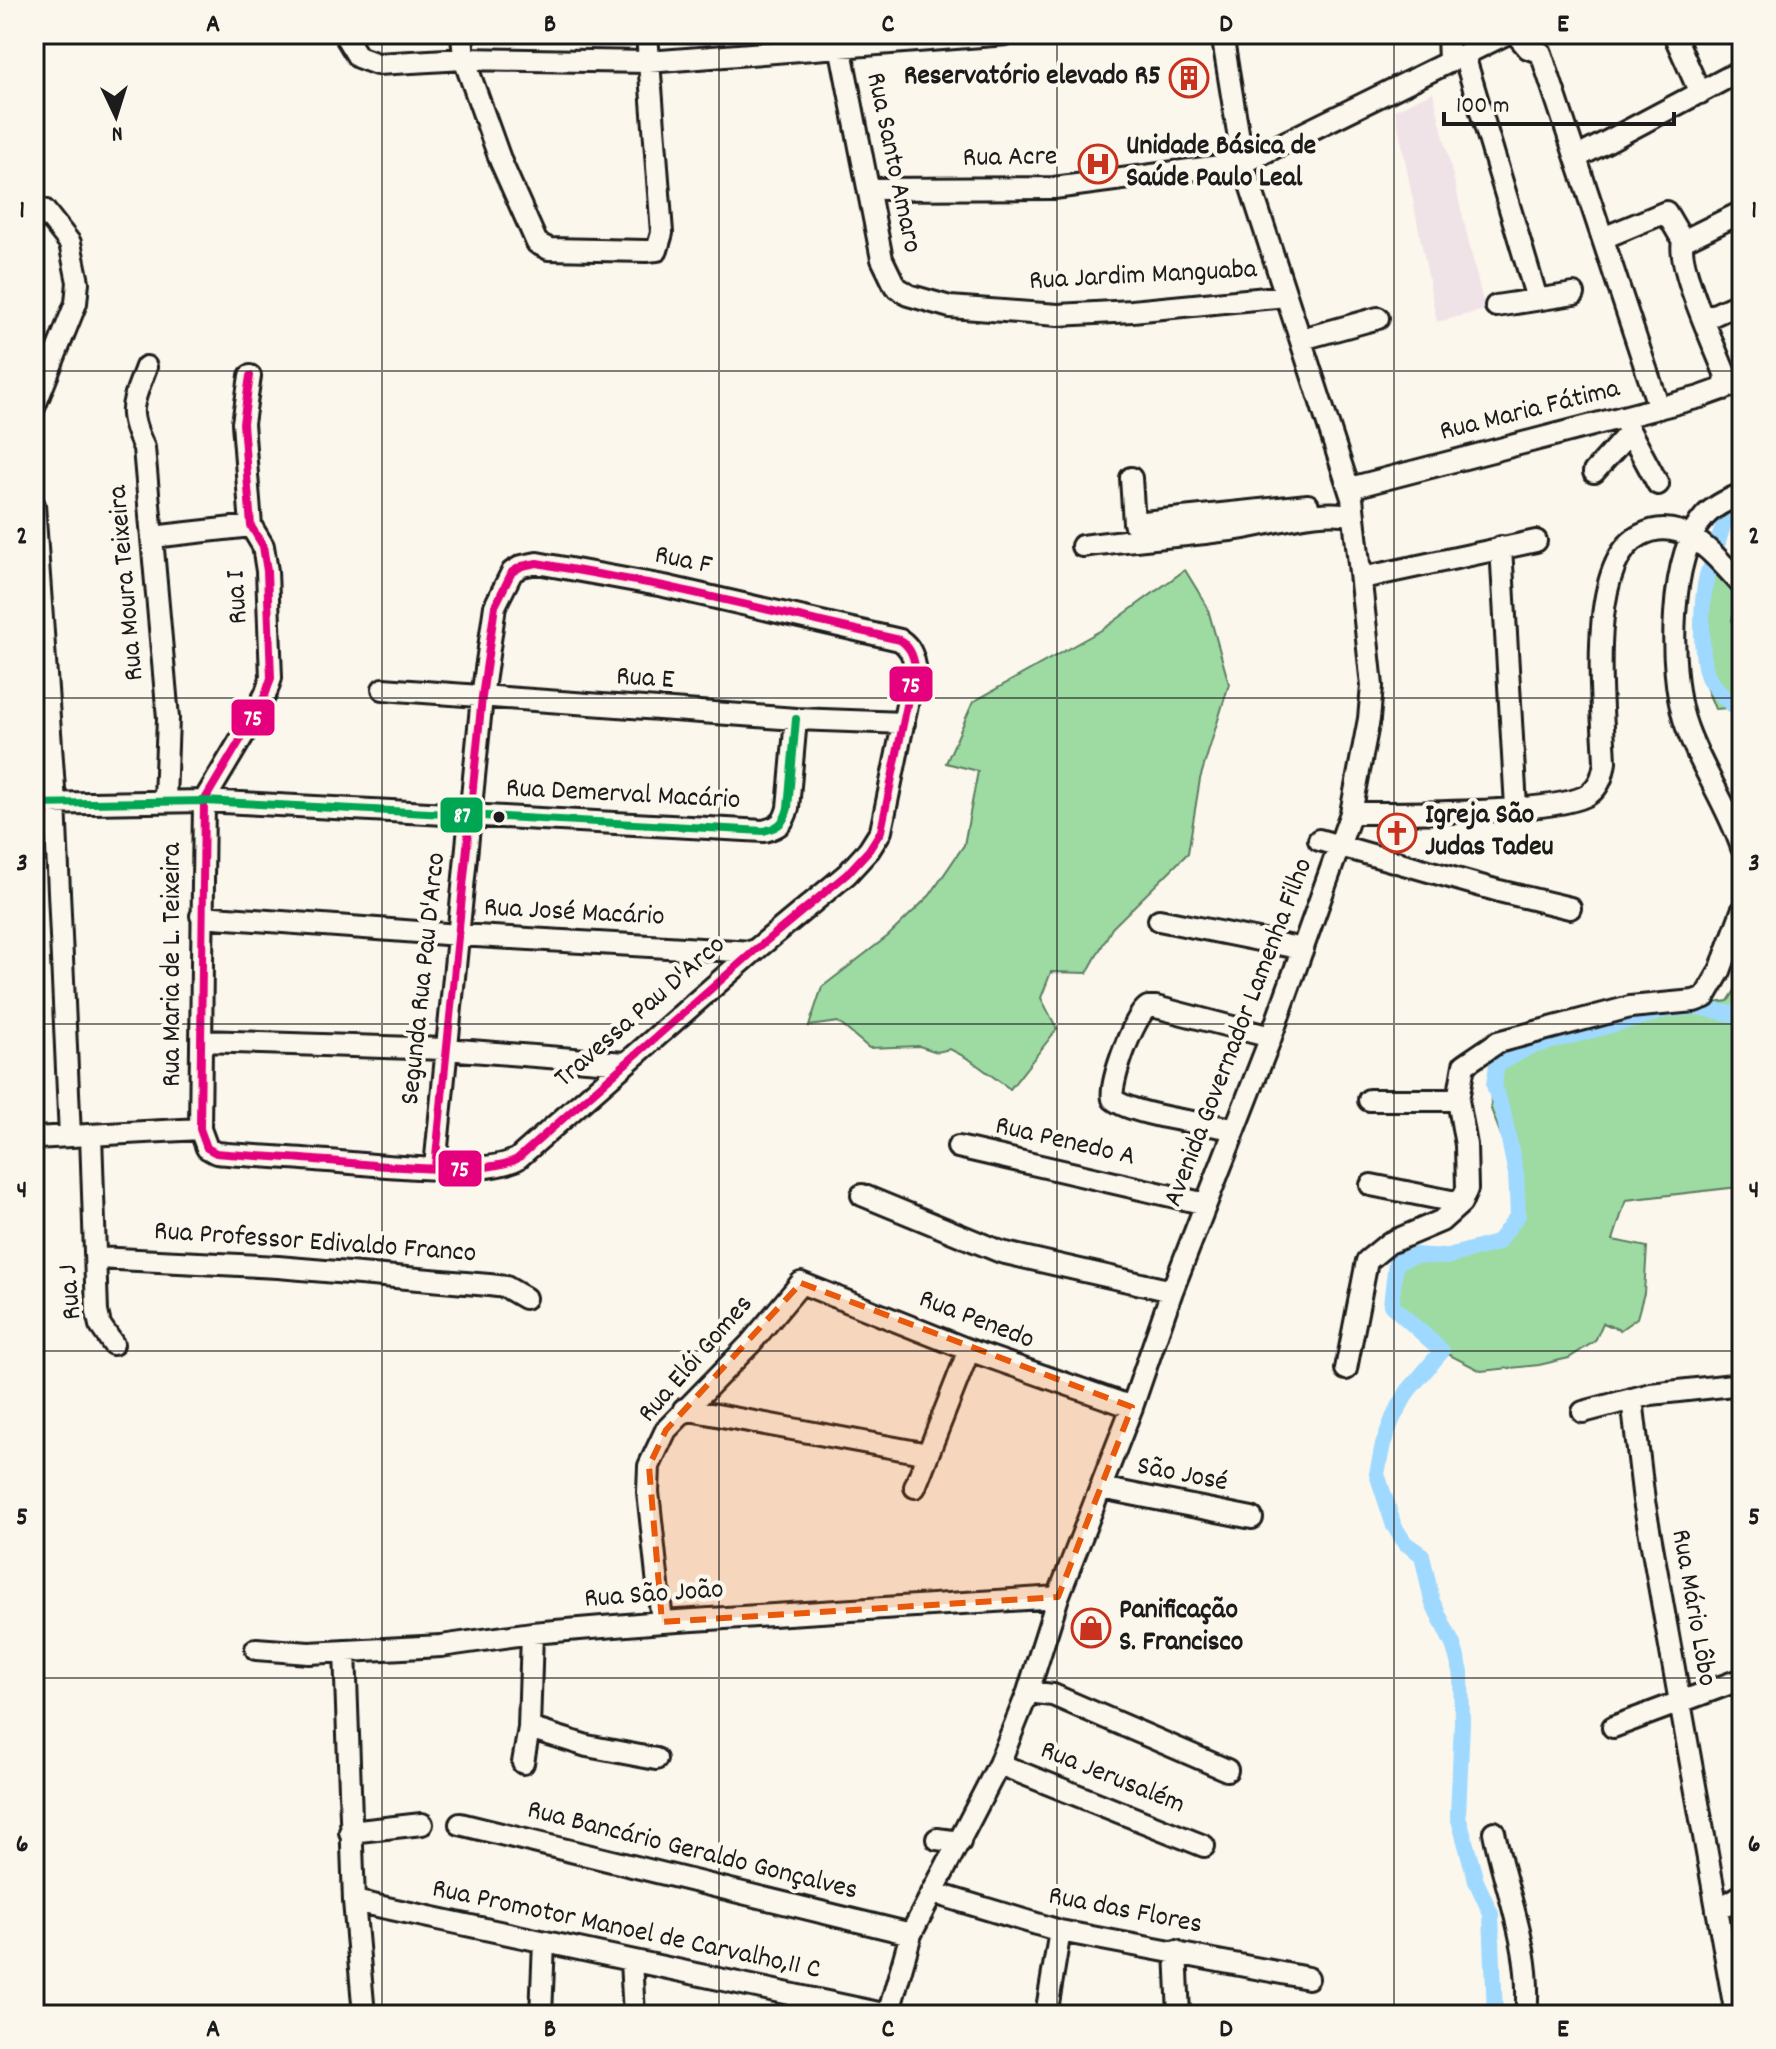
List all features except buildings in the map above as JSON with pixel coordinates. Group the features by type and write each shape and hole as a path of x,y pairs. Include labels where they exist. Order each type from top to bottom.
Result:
{"street":[{"path":"344,34 358,57 377,64 464,59 648,62 838,40 1007,34"},
{"path":"462,34 464,59 501,162 537,243 549,249 657,250 662,233 647,34"},
{"name":"Avenida Governador Lamenha Filho","path":"888,2015 911,1934 999,1764 1028,1692 1058,1597 1271,1037 1340,846 1351,813 1369,719 1372,686 1352,500 1243,163 1222,34"},
{"path":"1448,34 1537,299"},
{"name":"Rua Acre","path":"869,189 1054,188 1243,163 1506,34"},
{"path":"1516,34 1528,48 1541,53 1659,408"},
{"path":"1676,39 1700,93"},
{"name":"Rua Santo Amaro","path":"838,40 885,268 895,286 908,295"},
{"path":"1576,158 1742,70"},
{"path":"34,408 76,303 78,282 70,243 44,210"},
{"path":"1603,238 1666,212 1683,241 1681,251 1687,275 1726,376 1733,386"},
{"path":"1683,241 1742,212"},
{"path":"1496,306 1574,294"},
{"name":"Rua Jardim Manguaba","path":"908,295 950,307 1058,315 1286,296"},
{"path":"1705,319 1742,302"},
{"path":"1302,339 1378,318"},
{"name":"Rua Moura Teixeira","path":"146,367 131,414 133,426 144,448 168,718 165,800"},
{"name":"Rua I","path":"204,801 251,722 271,678 267,571 263,546 251,526 243,423 250,376"},
{"name":"Rua Maria Fátima","path":"1352,500 1625,425 1659,408 1733,386"},
{"path":"1594,472 1625,425 1658,484"},
{"path":"1131,478 1134,523 1352,500"},
{"path":"1742,494 1704,516 1700,544 1678,587 1674,620 1677,687 1690,737 1732,820 1742,848"},
{"path":"1082,546 1235,530 1341,512 1352,500"},
{"path":"34,505 44,803 70,1136"},
{"path":"152,537 251,526"},
{"path":"1351,813 1516,807 1573,801 1589,794 1599,783 1605,762 1602,629 1610,575 1622,553 1636,537 1651,530 1668,528 1700,544 1738,581"},
{"path":"1362,578 1536,541"},
{"path":"1501,547 1516,807"},
{"name":"Rua F","path":"495,606 512,572 537,563 664,586 880,636"},
{"name":"Segunda Rua Pau D'Arco","path":"435,1167 482,697 495,606"},
{"name":"Travessa Pau D'Arco","path":"200,1129 207,1148 216,1153 435,1167 504,1166 517,1159 753,952 847,874 869,850 881,831 915,666 907,645 900,640 880,636"},
{"name":"Rua E","path":"383,689 796,719 904,723"},
{"name":"Rua Demerval Macário","path":"44,803 204,801 764,831 777,828 784,821 788,808 796,719"},
{"name":"Rua Maria de L. Teixeira","path":"200,1129 204,801"},
{"path":"1319,840 1570,908"},
{"path":"1346,1369 1367,1261 1389,1243 1441,1221 1461,1203 1467,1189 1466,1145 1458,1100 1464,1065 1498,1042 1630,1007 1694,1001 1705,997 1720,971 1742,911"},
{"name":"Rua José Macário","path":"201,916 753,952"},
{"path":"1159,920 1303,949"},
{"path":"1234,1129 1140,1111 1113,1099 1113,1083 1138,1016 1148,1007 1156,1007 1271,1037"},
{"path":"203,1041 445,1049 625,1063"},
{"path":"1369,1100 1458,1100"},
{"path":"34,1138 200,1129"},
{"name":"Rua J","path":"91,1135 97,1312 100,1325 113,1344"},
{"name":"Rua Penedo A","path":"958,1147 1206,1204"},
{"path":"1371,1185 1461,1203"},
{"path":"862,1195 1001,1252 1172,1291"},
{"name":"Rua Professor Edivaldo Franco","path":"97,1258 278,1267 489,1285 506,1287 525,1298"},
{"name":"Rua Penedo","path":"801,1283 969,1350 1132,1407"},
{"name":"Rua Elói Gomes","path":"662,1622 648,1492 649,1466 666,1430 750,1344 801,1283"},
{"path":"915,1487 969,1350"},
{"path":"1583,1412 1651,1394 1742,1384"},
{"name":"Rua Mário Lôbo","path":"1632,1399 1644,1501 1736,2015"},
{"path":"684,1409 928,1454"},
{"name":"São José","path":"1101,1488 1252,1518"},
{"name":"Rua São João","path":"256,1649 309,1653 441,1646 532,1633 662,1622 1058,1597"},
{"path":"523,1763 529,1728 532,1633"},
{"path":"345,1651 350,1832 364,2015"},
{"path":"1613,1727 1742,1679"},
{"path":"1028,1692 1053,1695 1227,1770"},
{"path":"529,1728 587,1746 656,1759"},
{"name":"Rua Jerusalém","path":"999,1764 1204,1846"},
{"path":"350,1832 422,1824"},
{"name":"Rua Bancário Geraldo Gonçalves","path":"460,1824 911,1934"},
{"path":"1494,1832 1520,1926 1529,1987 1526,2015"},
{"path":"937,1839 960,1842"},
{"name":"Rua das Flores","path":"934,1893 1060,1931 1308,1978"},
{"path":"1717,1910 1742,1895"},
{"name":"Rua Promotor Manoel de Carvalho,11 C","path":"354,1901 888,2015"},
{"path":"1046,2015 1060,1931"},
{"path":"541,2015 544,1942"},
{"path":"1176,1951 1179,2015"},
{"path":"631,1961 634,2015"}],"highlighted area":[{"path":"801,1283 1132,1407 1058,1597 662,1622 649,1466 666,1430"}],"shaded area":[{"path":"1433,92 1485,310 1437,322 1395,110"}],"green space":[{"path":"1719,548 1737,562 1739,581 1732,621 1742,626 1742,723 1729,708 1715,709 1704,682 1703,575"},
{"path":"1185,570 1207,606 1229,684 1200,779 1188,853 1112,928 1087,973 1051,972 1041,998 1057,1029 1010,1089 950,1049 937,1052 919,1046 869,1048 838,1022 809,1026 822,987 888,936 930,895 964,845 978,771 946,763 973,702 1105,628"},
{"path":"1742,980 1742,1166 1738,1187 1626,1200 1613,1240 1647,1247 1644,1293 1637,1318 1620,1330 1603,1323 1595,1341 1569,1358 1539,1365 1481,1371 1434,1347 1391,1305 1390,1274 1402,1251 1468,1250 1506,1231 1513,1221 1516,1174 1491,1109 1490,1062 1508,1045 1609,1018 1728,1001"}],"waterway":[{"path":"1711,564 1729,507 1742,501"},
{"path":"1708,572 1702,624 1705,667 1714,687 1742,714"},
{"path":"1495,2015 1491,1914 1476,1881 1458,1816 1461,1672 1454,1647 1432,1601 1422,1555 1405,1543 1394,1526 1377,1474 1383,1444 1393,1418 1408,1391 1442,1351 1391,1305 1396,1262 1415,1255 1445,1257 1497,1243 1518,1215 1516,1174 1494,1085 1497,1065 1529,1047 1667,1010 1696,1007 1737,1015 1742,1003"}],"transit line":[{"name":"75","path":"250,376 243,423 251,526 263,546 267,571 271,678 251,722 204,801 200,1129 207,1148 216,1153 448,1169 499,1165 517,1159 753,952 847,874 869,850 881,831 915,666 909,648 900,640 664,586 537,563 512,572 495,606 482,697 435,1167"},
{"name":"87","path":"34,804 204,801 764,831 780,824 788,808 796,719"}],"place":[{"name":"Reservatório elevado R5","path":"1189,78"},
{"name":"Unidade Básica de Saúde Paulo Leal","path":"1098,164"},
{"name":"Igreja São Judas Tadeu","path":"1397,833"},
{"name":"Panificação S. Francisco","path":"1091,1628"}]}
